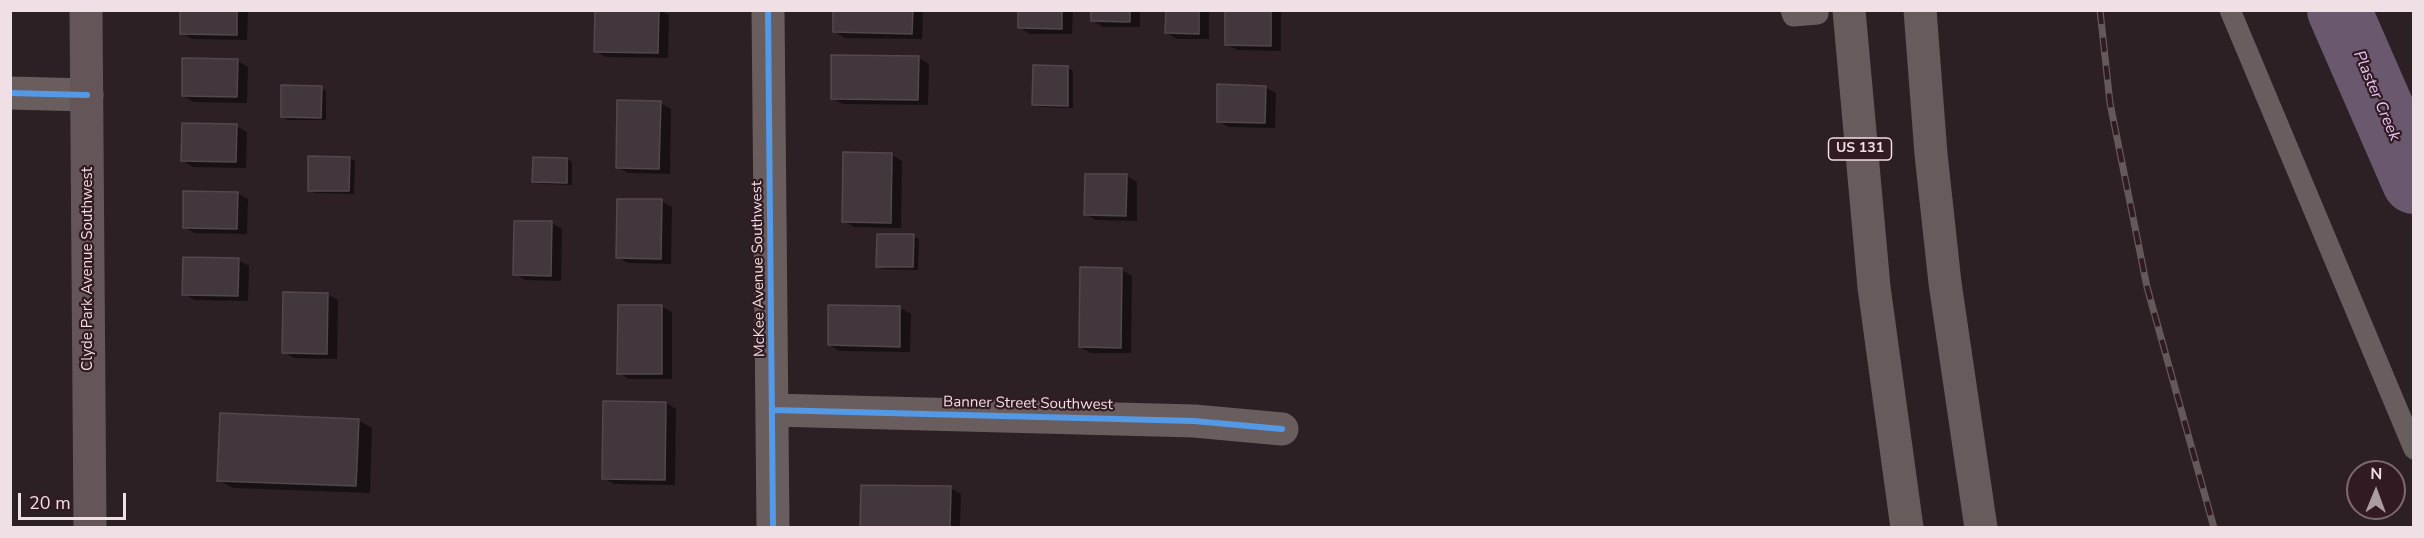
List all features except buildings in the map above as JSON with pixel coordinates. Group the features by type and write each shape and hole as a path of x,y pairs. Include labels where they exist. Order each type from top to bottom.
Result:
{"highway":[{"name":"US 131","path":"1849,10 1874,287 1906,528"},
{"path":"1920,10 1931,154 1945,282 1981,528"}],"main road":[{"name":"Clyde Park Avenue Southwest","path":"86,10 90,528"}],"street":[{"name":"McKee Avenue Southwest","path":"768,10 773,528"},
{"path":"10,93 87,95"},
{"name":"Banner Street Southwest","path":"772,410 1194,420 1282,429"}],"lane":[{"path":"1791,10 1793,16 1818,14 1818,10"},
{"path":"2230,10 2414,449"}],"waterway":[{"name":"Plaster Creek","path":"2339,10 2414,182"}],"railway":[{"path":"2100,10 2110,103 2147,287 2214,528"}],"cycle path":[{"path":"768,10 773,528"},
{"path":"10,93 87,95"},
{"path":"773,410 1194,421 1282,429"}]}
